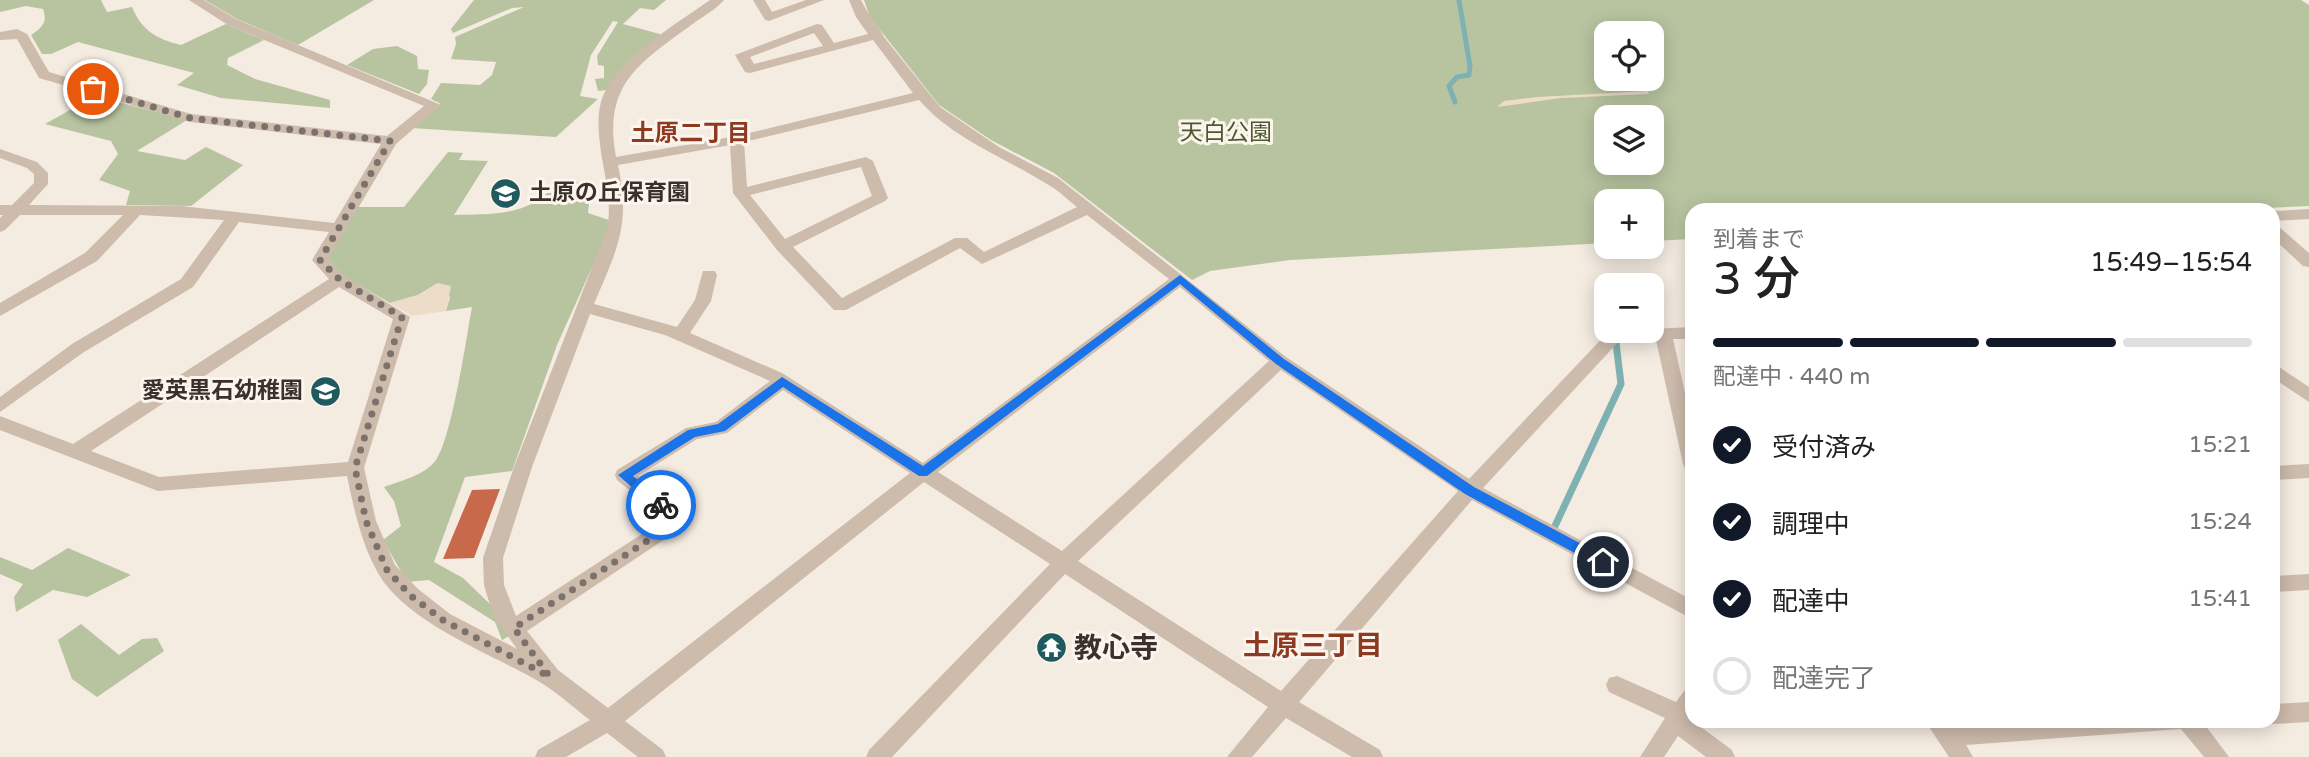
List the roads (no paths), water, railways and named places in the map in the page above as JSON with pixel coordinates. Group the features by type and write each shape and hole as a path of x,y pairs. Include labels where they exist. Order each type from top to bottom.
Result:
{"street":[{"path":"195,0 232,22 434,106 390,141 320,260 340,280 402,317 355,468 366,521 387,570 411,596 443,620 550,677 655,757"},
{"path":"550,677 503,615 494,586 493,558 523,467 614,235 617,213 606,124 611,95 618,81 686,23 718,0"},
{"path":"759,0 769,17 818,0"},
{"path":"855,0 862,17 879,35 935,110 994,150 1053,181 1180,279 1280,362 1470,490 1685,606"},
{"path":"831,47 817,28 741,55 750,69 879,35"},
{"path":"0,36 16,33 22,37 44,75 190,118 390,141"},
{"path":"610,162 737,140 922,95"},
{"path":"737,140 740,194 783,246 840,306 961,241 982,259 1086,209"},
{"path":"0,153 32,165 41,173 41,184 37,191 0,228"},
{"path":"740,194 866,161 880,198 783,246"},
{"path":"0,210 137,210 236,215 340,228"},
{"path":"0,310 91,257 137,210"},
{"path":"2280,216 2309,214"},
{"path":"0,407 78,348 187,282 236,215"},
{"path":"2280,235 2309,261"},
{"path":"680,335 703,301 709,275"},
{"path":"547,757 608,722 923,472 1180,279"},
{"path":"76,451 340,280"},
{"path":"584,307 680,335 782,381 1284,705 1372,757"},
{"path":"1664,334 1685,333"},
{"path":"1664,338 1685,433"},
{"path":"1238,757 1470,490 1607,343"},
{"path":"877,757 1064,562 1280,362"},
{"path":"2280,376 2309,396"},
{"path":"514,628 679,520 625,475 692,433 721,428 782,381"},
{"path":"0,423 158,484 355,468"},
{"path":"2280,473 2309,471"},
{"path":"2280,584 2309,582"},
{"path":"1617,685 1684,712 1651,757"},
{"path":"2280,714 2309,712"},
{"path":"1698,728 1724,757"},
{"path":"1941,729 1970,728"},
{"path":"2194,728 2218,757"},
{"path":"1941,729 1962,757"}],"waterway":[{"path":"1455,102 1449,86 1457,77 1469,75 1470,66 1459,0"},
{"path":"1555,526 1621,384 1616,343"}],"place":[{"name":"土原の丘保育園","path":"506,193"},
{"name":"愛英黒石幼稚園","path":"326,391"},
{"name":"教心寺","path":"1051,648"}],"district":[{"name":"土原二丁目","path":"691,133"},
{"name":"土原三丁目","path":"1313,646"}],"park label":[{"name":"天白公園","path":"1226,133"}]}
